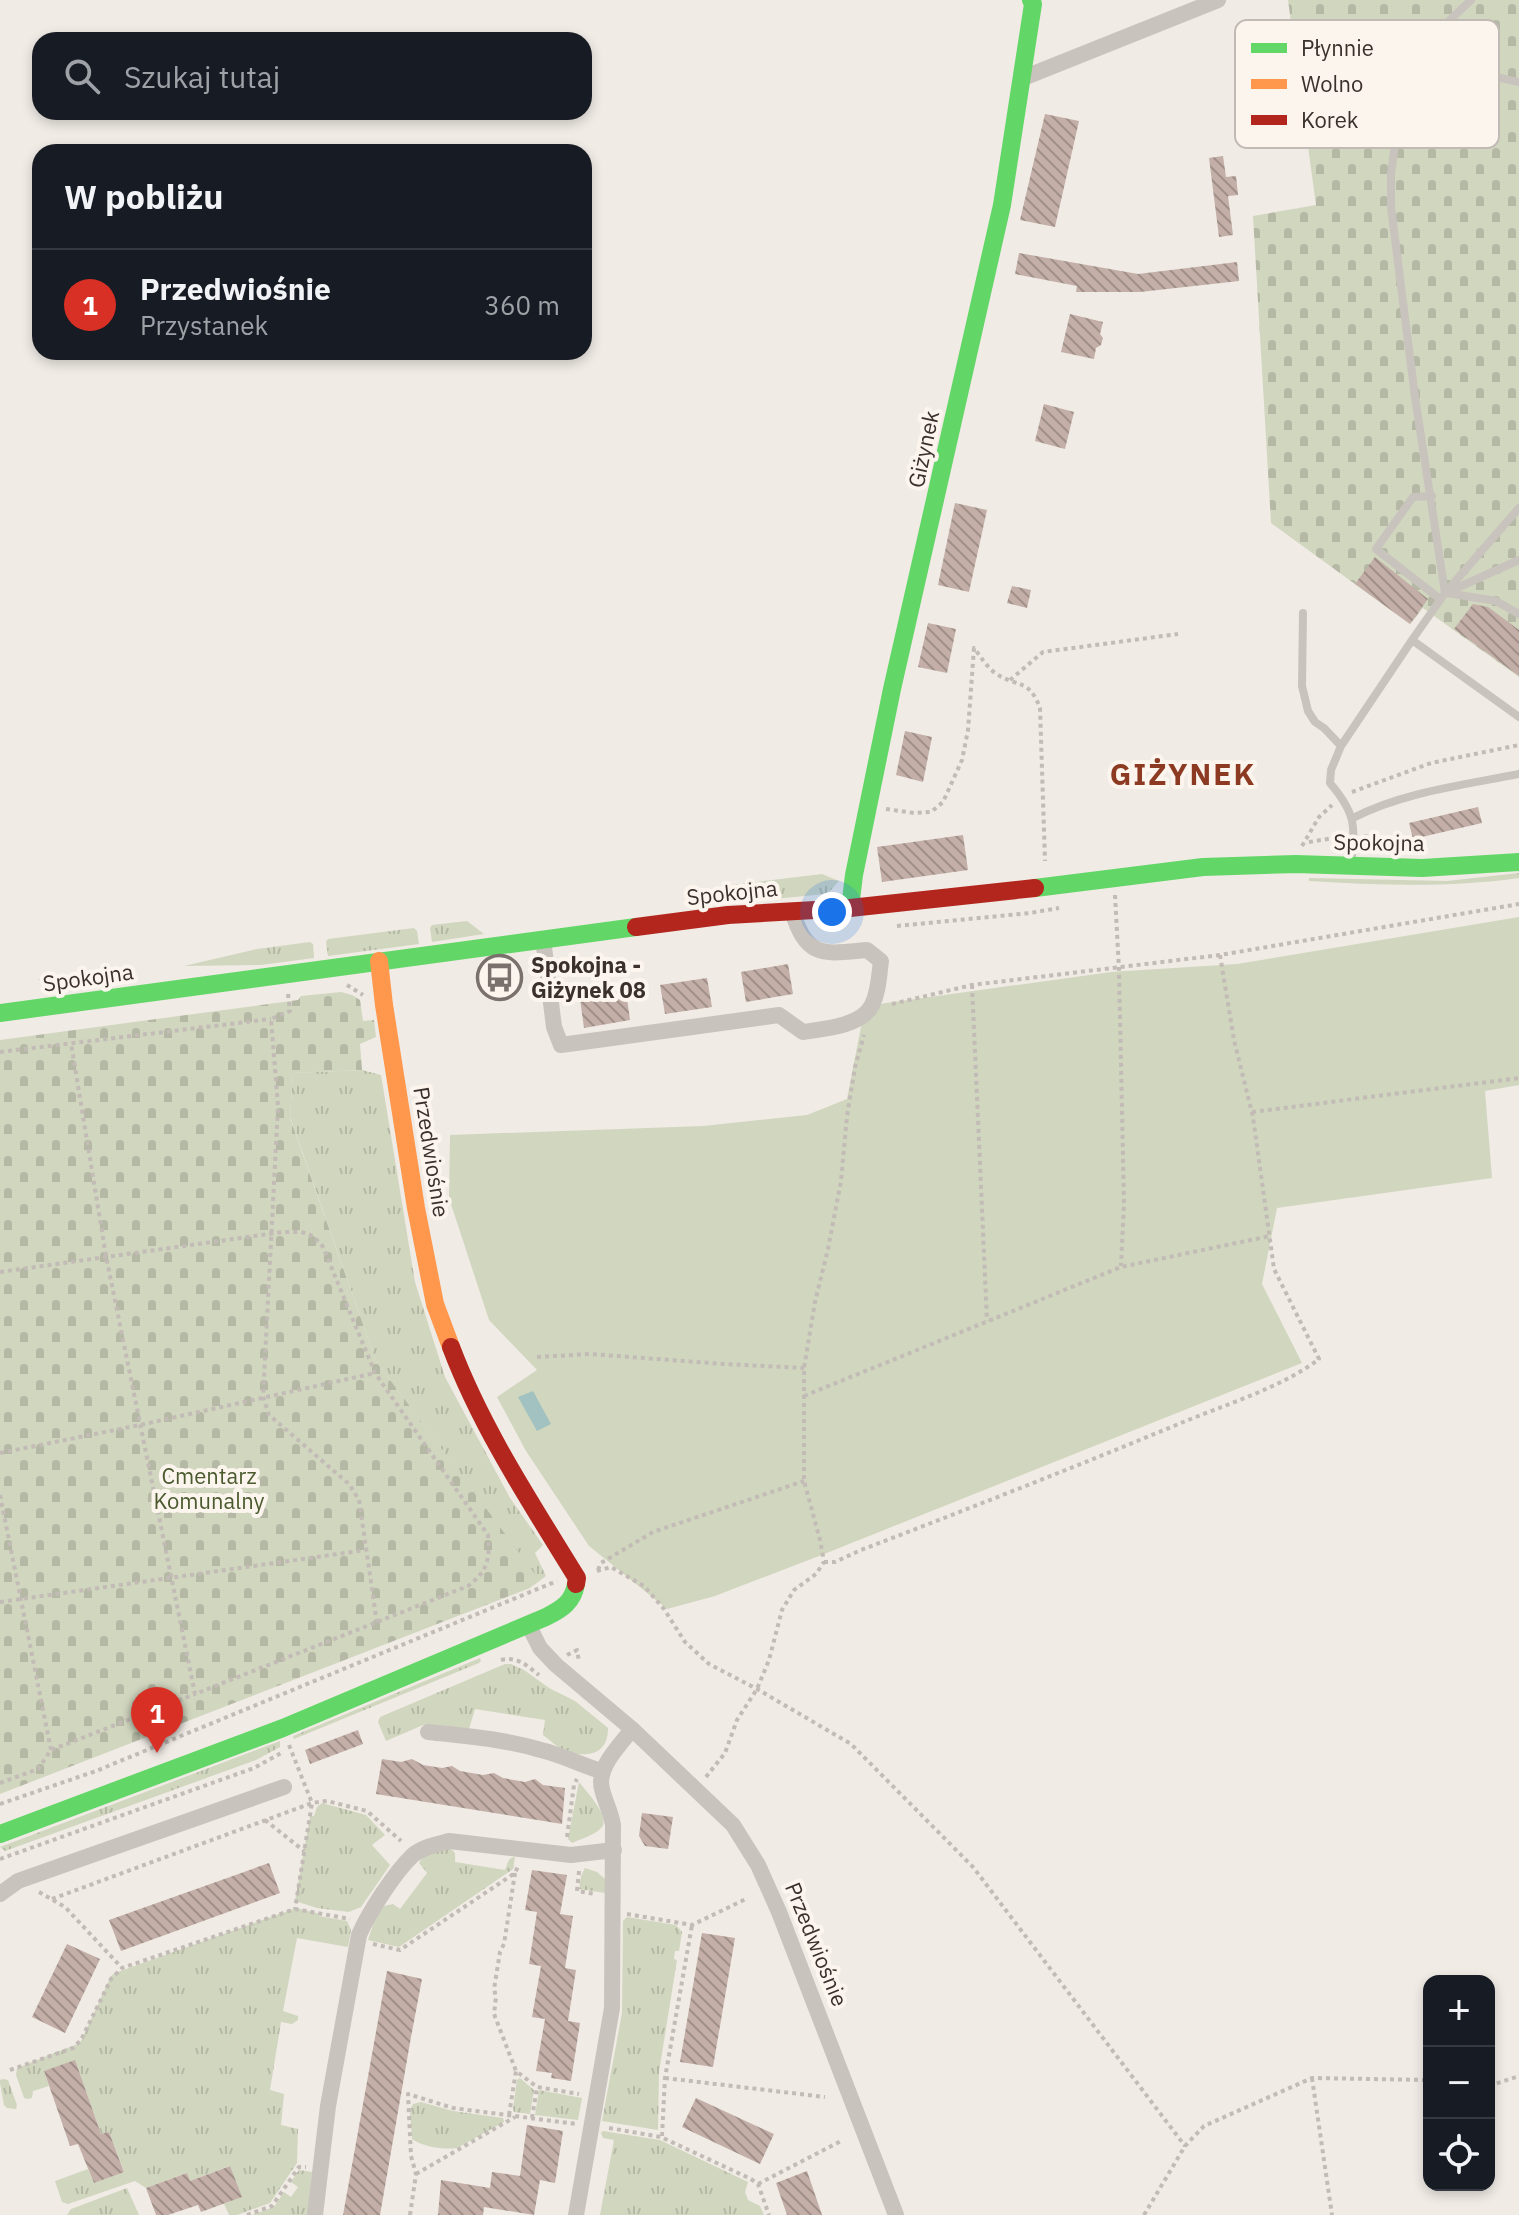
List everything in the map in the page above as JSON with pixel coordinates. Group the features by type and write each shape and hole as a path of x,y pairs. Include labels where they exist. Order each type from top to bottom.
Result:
{"street":[{"name":"Giżynek","path":"850,908 892,689 1002,205 1023,78 1031,0"},
{"path":"1023,78 1218,0"},
{"name":"Spokojna","path":"0,1013 728,915 850,908 959,897 1203,867 1296,864 1422,868 1519,862"},
{"path":"543,939 554,1027 561,1045 779,1015 803,1032 846,1025 871,1008 881,961 867,950 831,954 820,952 797,927 792,911"},
{"name":"Przedwiośnie","path":"379,961 413,1192 435,1304 477,1408 577,1578"},
{"path":"0,1834 283,1728 528,1624 566,1607 574,1598 577,1578"},
{"name":"Przedwiośnie","path":"528,1624 540,1648 556,1665 632,1729 733,1825 758,1865 896,2215"},
{"path":"576,2215 612,2008 613,1825 601,1787 601,1771 632,1729"},
{"path":"428,1732 492,1739 543,1750 601,1771"},
{"path":"0,1894 18,1881 284,1787"},
{"path":"315,2215 328,2106 357,1941 365,1921 402,1867 415,1853 449,1841 571,1855 614,1850"}],"lane":[{"path":"1450,20 1471,0"},
{"path":"1499,78 1519,82"},
{"path":"1394,148 1391,207 1443,596"},
{"path":"1432,496 1413,497 1376,549 1443,596 1496,601 1519,614"},
{"path":"1351,866 1353,818 1330,783 1331,770 1341,746 1443,596 1519,508"},
{"path":"1443,596 1519,560"},
{"path":"1303,613 1302,686 1308,711 1315,722 1341,746"},
{"path":"1412,640 1519,717"},
{"path":"1353,818 1372,808 1414,796 1519,774"}],"path":[{"path":"1010,680 1043,652 1178,634"},
{"path":"869,806 931,812 943,802 962,760 968,730 974,648 993,671 1027,686 1040,708 1045,861"},
{"path":"1296,864 1303,843 1319,817 1341,796 1431,763 1519,745"},
{"path":"1116,877 1124,1203 1121,1267"},
{"path":"1115,900 1129,898"},
{"path":"697,1789 725,1753 737,1720 757,1689 769,1660 782,1610 794,1590 816,1574 824,1562 804,1481 804,1368 841,1181 855,1067 871,1008 972,985 1220,955 1519,904"},
{"path":"824,1562 835,1562 1062,1472 1271,1386 1319,1359 1274,1269 1251,1112 1234,1040 1220,955"},
{"path":"972,985 987,1321"},
{"path":"0,1052 271,1019 290,1011 288,992"},
{"path":"271,1019 278,1106 263,1397 269,1415 349,1484 359,1500 377,1623"},
{"path":"71,1043 106,1256 195,1694"},
{"path":"1251,1112 1519,1078"},
{"path":"0,1272 271,1235 303,1232 315,1236 323,1247 375,1373 488,1535 489,1554 483,1576 468,1586 51,1750 38,1769 0,1783"},
{"path":"803,1396 1121,1267 1270,1236"},
{"path":"537,1357 590,1354 804,1368"},
{"path":"0,1453 375,1373"},
{"path":"598,1570 601,1563 653,1532 804,1481"},
{"path":"0,1495 51,1750"},
{"path":"0,1602 366,1550"},
{"path":"0,1804 96,1771 555,1582 611,1567 644,1586 664,1609 685,1642 709,1664 851,1744 973,1867 1185,2146"},
{"path":"287,1738 312,1803 295,1909"},
{"path":"580,1765 566,1840 579,1867 577,1891 602,1895 602,1909 612,1912 692,1925 746,1899"},
{"path":"52,1899 312,1803 327,1801 367,1811 415,1853"},
{"path":"265,1820 304,1851"},
{"path":"509,2115 516,2071 494,2014 494,1989 515,1873 524,1850"},
{"path":"357,1941 400,1950 515,1873"},
{"path":"31,1889 65,1907 122,1968"},
{"path":"10,2070 73,2048 81,2040 111,1979 122,1968 295,1909 365,1921"},
{"path":"661,2137 665,2078 692,1925"},
{"path":"516,2071 537,2087 585,2095"},
{"path":"1495,2084 1519,2076"},
{"path":"665,2078 825,2097"},
{"path":"1312,2078 1332,2215"},
{"path":"1144,2215 1185,2146 1204,2126 1312,2078 1423,2080"},
{"path":"532,2118 537,2087"},
{"path":"410,2215 416,2174 411,2156 408,2094 453,2108 661,2137 758,2184 769,2215"},
{"path":"416,2174 516,2116"},
{"path":"758,2184 843,2140"},
{"path":"247,2215 272,2206 299,2167 320,2169"}],"green space":[{"path":"1288,0 1519,0 1519,677 1423,608 1410,624 1271,523 1253,216 1316,205 1308,148 1499,148 1499,20 1291,20"},
{"path":"1519,873 1519,878 1440,884 1309,881 1309,878 1447,881"},
{"path":"822,874 839,881 825,894 744,902 723,886"},
{"path":"1519,917 1519,1085 1485,1091 1492,1178 1277,1208 1262,1284 1302,1363 824,1554 715,1596 667,1609 589,1546 526,1451 497,1397 537,1370 489,1320 449,1198 450,1135 703,1126 807,1115 847,1099 865,1006 1111,972 1237,964"},
{"path":"467,921 484,934 432,942 432,925"},
{"path":"414,928 419,944 328,956 328,939"},
{"path":"313,944 314,958 261,965 184,966 257,949"},
{"path":"123,975 84,989 57,993 38,979"},
{"name":"Cmentarz Komunalny","path":"341,992 360,1000 363,1021 374,1020 376,1037 360,1044 362,1070 293,1073 290,1118 376,1361 535,1574 534,1582 530,1588 0,1794 0,1040"},
{"path":"362,1070 381,1075 415,1282 445,1377 510,1498 543,1545 535,1553 546,1576 530,1588 534,1574 376,1361 290,1117 293,1073"},
{"path":"480,1658 479,1663 294,1739 293,1736"},
{"path":"505,1664 524,1670 575,1701 608,1728 604,1745 591,1753 568,1752 543,1735 545,1720 475,1709 469,1729 464,1731 423,1725 386,1741 378,1722 380,1717"},
{"path":"280,1741 280,1747 256,1760 5,1851 0,1847"},
{"path":"579,1782 596,1804 604,1822 596,1832 572,1843 568,1839"},
{"path":"322,1803 366,1815 385,1835 372,1845 390,1865 361,1907 349,1912 317,1908 295,1901 310,1816 314,1816"},
{"path":"447,1848 454,1852 455,1862 505,1870 509,1860 515,1857 513,1869 399,1947 368,1940 375,1919 384,1906 393,1904 400,1909 427,1873 419,1863 421,1860"},
{"path":"585,1868 605,1879 605,1893 579,1889"},
{"path":"296,1908 347,1921 351,1930 348,1947 297,1938 283,2011 298,2016 298,2020 292,2024 281,2022 270,2090 284,2094 281,2125 298,2129 297,2163 270,2203 229,2215 224,2204 241,2197 229,2166 190,2181 187,2173 146,2188 135,2181 68,2204 62,2202 55,2181 88,2169 94,2183 124,2171 109,2132 101,2134 75,2061 44,2071 49,2086 33,2091 32,2098 27,2099 16,2075 17,2068 80,2043 115,1973"},
{"path":"627,1917 676,1925 682,1932 679,1951 675,1951 674,1959 677,1960 659,2072 658,2130 602,2121 622,2013 623,1921"},
{"path":"520,2078 534,2090 530,2114 514,2112 513,2109 517,2080"},
{"path":"3,2079 8,2080 16,2109 4,2105 0,2083"},
{"path":"539,2090 582,2098 578,2120 535,2115"},
{"path":"421,2102 453,2111 503,2118 504,2122 457,2148 428,2146 412,2139 410,2110 413,2104"},
{"path":"603,2131 660,2140 748,2182 745,2192 748,2200 760,2206 764,2215 600,2215 614,2140 603,2138"},
{"path":"299,2170 312,2172 308,2215 252,2215 274,2207 284,2192 291,2197 298,2187 291,2182"},
{"path":"127,2188 139,2215 67,2215 71,2209"}],"water":[{"path":"533,1391 551,1424 537,1431 518,1397"}],"building":[{"path":"1045,114 1079,121 1055,227 1020,220"},
{"path":"1223,156 1226,177 1236,176 1238,195 1228,196 1233,235 1219,237 1209,158"},
{"path":"1019,253 1138,274 1237,262 1239,281 1140,292 1076,292 1077,286 1015,274"},
{"path":"1070,314 1103,322 1100,334 1103,338 1096,348 1094,359 1061,352"},
{"path":"1044,404 1074,412 1065,449 1035,441"},
{"path":"955,503 987,510 969,592 938,585"},
{"path":"1375,557 1428,599 1410,624 1355,584"},
{"path":"1012,586 1031,590 1027,608 1007,603"},
{"path":"1473,604 1488,607 1519,630 1519,676 1454,629"},
{"path":"928,623 956,629 947,673 918,667"},
{"path":"905,731 932,737 923,782 896,775"},
{"path":"1478,807 1482,823 1413,839 1409,823"},
{"path":"963,835 968,870 882,882 877,847"},
{"path":"788,964 793,994 746,1002 741,972"},
{"path":"707,978 712,1007 665,1014 660,985"},
{"path":"626,991 630,1020 584,1028 580,999"},
{"path":"358,1730 363,1744 310,1764 305,1750"},
{"path":"382,1759 401,1762 412,1759 423,1765 452,1766 460,1771 483,1775 494,1773 525,1782 535,1779 543,1785 565,1788 562,1824 376,1794"},
{"path":"642,1813 673,1817 668,1849 645,1846 639,1836"},
{"path":"269,1863 280,1893 121,1951 109,1920"},
{"path":"532,1870 567,1875 560,1914 573,1916 565,1968 576,1970 568,2021 580,2023 571,2081 551,2078 552,2073 536,2071 545,2019 532,2017 541,1966 529,1964 537,1912 525,1910"},
{"path":"702,1933 735,1938 713,2067 680,2062"},
{"path":"67,1944 100,1959 65,2033 32,2017"},
{"path":"387,1971 422,1979 380,2215 343,2215"},
{"path":"75,2060 101,2134 109,2132 124,2172 94,2183 78,2144 70,2146 44,2071"},
{"path":"696,2098 774,2134 760,2164 682,2127"},
{"path":"527,2125 563,2131 555,2183 540,2180 534,2215 484,2207 483,2215 438,2215 441,2180 490,2188 492,2172 520,2176"},
{"path":"230,2166 242,2197 201,2212 198,2205 168,2215 156,2215 146,2188 187,2173 190,2181"},
{"path":"807,2171 822,2215 787,2215 776,2183"}],"traffic: fast":[{"path":"850,908 892,689 1002,205 1033,4 1031,0"},
{"path":"1035,888 1203,867 1296,864 1422,868 1519,862"},
{"path":"0,1013 636,927"},
{"path":"0,1834 283,1728 546,1617 566,1604 576,1584"}],"traffic: slow":[{"path":"379,961 416,1208 435,1304 451,1347"}],"traffic: jam":[{"path":"636,927 728,915 850,908 1035,888"},
{"path":"451,1347 492,1436 577,1578 576,1584"}],"place":[{"name":"Spokojna - Giżynek 08","path":"500,977"},
{"name":"Przedwiośnie","path":"157,1753"}],"district":[{"name":"GIŻYNEK","path":"1183,773"}]}
